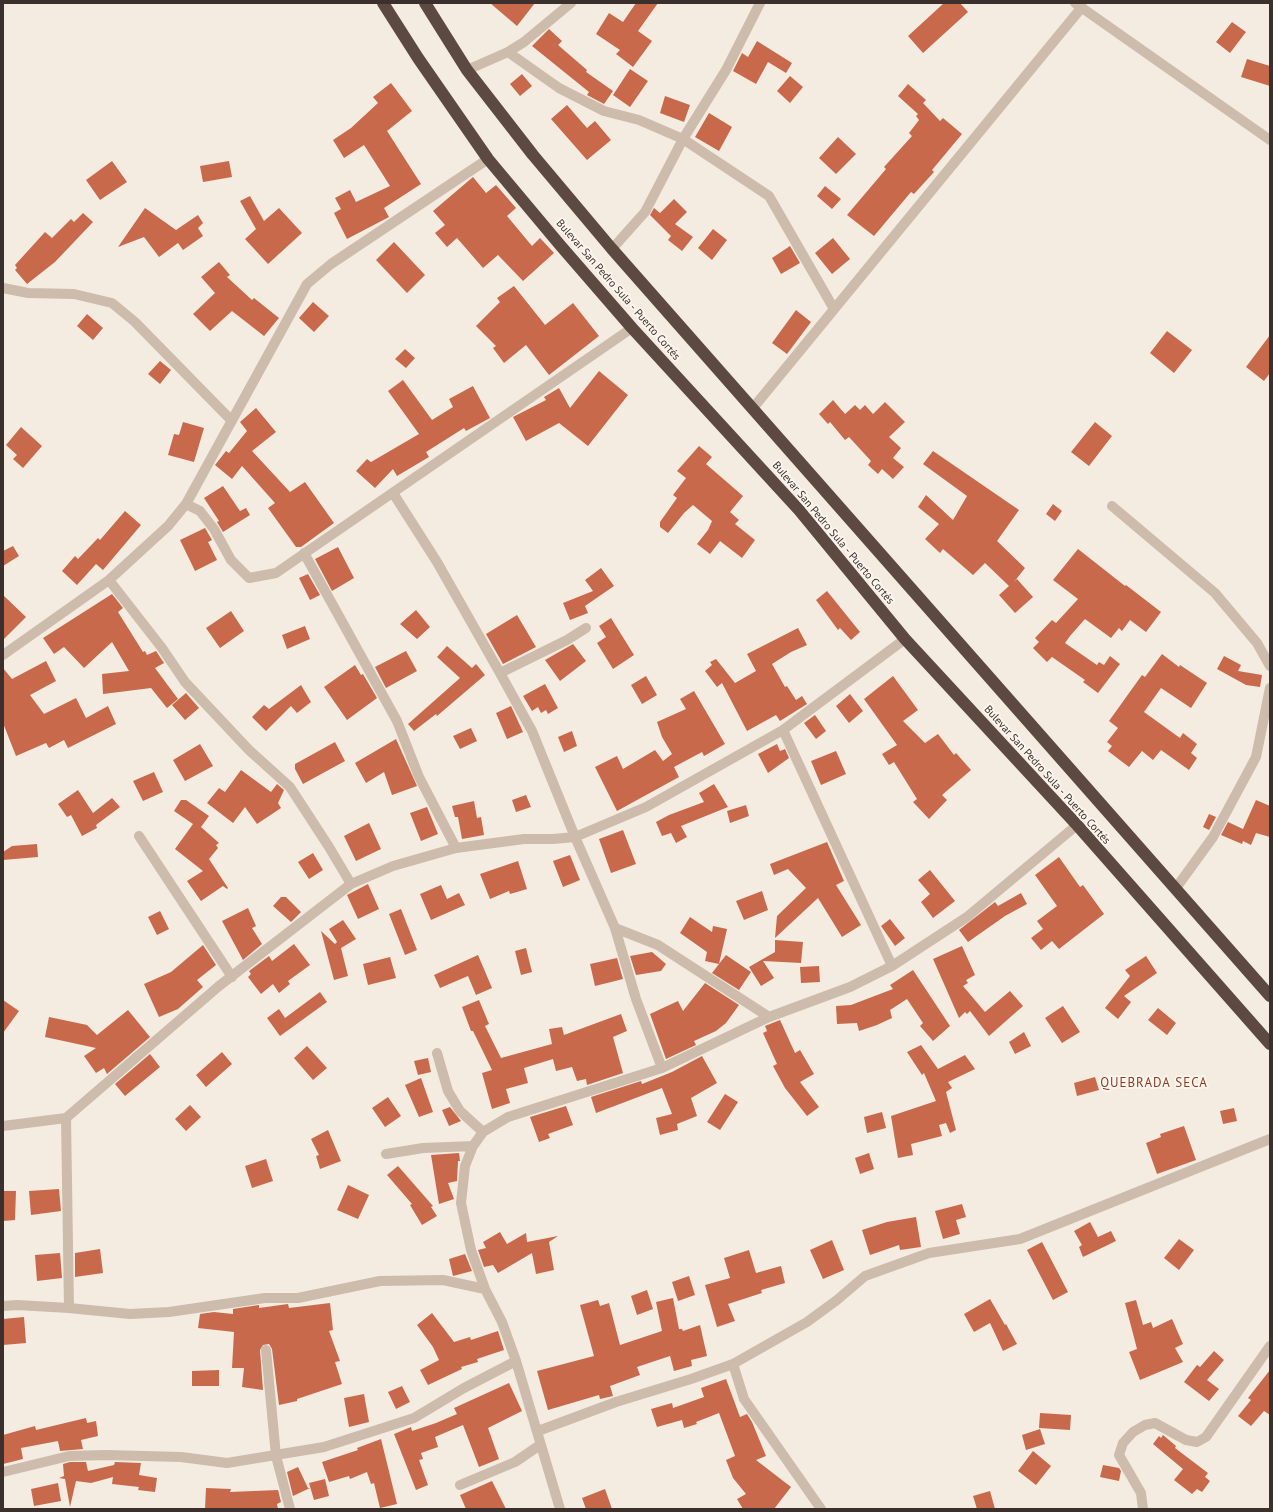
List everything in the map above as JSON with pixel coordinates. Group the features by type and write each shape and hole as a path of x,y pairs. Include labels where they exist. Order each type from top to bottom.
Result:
{"highway":[{"name":"Bulevar San Pedro Sula - Puerto Cortés","path":"383,3 418,58 488,159 632,328 799,510 905,639 1077,825 1270,1044"},
{"name":"Bulevar San Pedro Sula - Puerto Cortés","path":"425,3 468,70 533,155 612,249 1270,996"}],"street":[{"path":"468,70 508,52 524,42 571,3"},
{"path":"612,249 646,212 683,139 726,70 760,3"},
{"path":"753,408 1079,5 1269,137"},
{"path":"508,52 559,88 604,111 640,120 683,139 769,196 834,309"},
{"path":"3,655 109,580 168,526 186,504 307,284 331,264 488,159"},
{"path":"3,288 28,293 74,294 112,303 135,322 232,421"},
{"path":"186,504 200,511 214,529 231,560 249,578 276,573 632,328"},
{"path":"393,493 437,562 532,731 575,837 615,928 636,999 662,1068"},
{"path":"1112,506 1215,593 1257,643 1270,666"},
{"path":"304,553 397,722 419,777 456,848"},
{"path":"109,580 162,648 185,682 249,750 290,787 351,884"},
{"path":"500,673 567,640 586,628"},
{"path":"3,1126 66,1118 232,977 351,884 393,866 456,848 524,839 575,837 646,807 783,730 905,639"},
{"path":"1176,888 1214,837 1256,757 1270,688"},
{"path":"783,730 892,966"},
{"path":"560,1509 516,1361 502,1322 485,1289 471,1250 460,1203 465,1166 473,1146 483,1132 508,1117 662,1068 769,1017 850,987 892,966 967,917 1077,825"},
{"path":"139,836 232,977"},
{"path":"615,928 658,944 769,1017"},
{"path":"437,1053 448,1091 460,1111 483,1132"},
{"path":"66,1118 69,1308"},
{"path":"538,1431 616,1402 691,1380 733,1364 807,1322 837,1300 865,1276 929,1253 1020,1239 1270,1139"},
{"path":"386,1154 423,1148 473,1146"},
{"path":"3,1306 17,1305 69,1308 130,1314 169,1312 265,1298 298,1298 380,1281 443,1280 485,1289"},
{"path":"1143,1509 1141,1493 1119,1456 1123,1443 1139,1428 1155,1423 1186,1440 1197,1442 1206,1437 1270,1346"},
{"path":"266,1350 276,1456 290,1509"},
{"path":"3,1472 69,1456 106,1455 181,1458 227,1463 324,1447 414,1418 464,1388 516,1361"},
{"path":"733,1364 744,1400 821,1509"},
{"path":"460,1484 515,1462 540,1445"}],"building":[{"path":"490,3 535,3 517,26"},
{"path":"636,3 658,3 638,31 652,41 633,67 616,54 620,50 596,34 609,13 623,22"},
{"path":"944,3 960,3 968,12 923,53 908,36"},
{"path":"1232,22 1246,32 1230,53 1216,42"},
{"path":"549,29 562,41 558,45 587,70 586,72 613,91 604,104 587,95 589,92 532,46"},
{"path":"757,41 792,63 786,73 768,62 756,84 733,71 742,53 748,57"},
{"path":"1247,59 1270,66 1270,86 1241,77"},
{"path":"630,69 648,81 630,107 613,95"},
{"path":"522,74 532,86 520,96 510,84"},
{"path":"790,76 803,87 790,103 777,91"},
{"path":"391,83 412,111 387,131 421,184 384,208 389,217 347,239 334,213 341,209 335,198 350,190 356,202 390,186 364,145 344,158 333,140 351,128 378,103 373,97"},
{"path":"908,84 926,100 923,103 940,121 943,118 962,134 932,170 934,172 914,194 911,192 874,236 847,215 886,169 884,167 912,136 909,133 919,120 916,116 918,114 898,96"},
{"path":"665,96 690,105 684,122 660,113"},
{"path":"567,105 587,128 595,121 611,140 587,160 551,119"},
{"path":"709,113 732,127 719,151 695,137"},
{"path":"838,137 856,154 836,174 819,158"},
{"path":"112,161 127,182 100,200 86,180"},
{"path":"229,161 232,177 203,182 200,166"},
{"path":"473,177 486,193 496,185 516,208 507,216 532,246 540,238 554,253 523,281 498,255 483,268 457,238 447,247 435,233 445,225 433,211"},
{"path":"825,186 841,199 832,209 817,196"},
{"path":"250,196 264,221 279,208 302,233 268,264 245,239 256,229 240,201"},
{"path":"674,199 687,212 675,224 693,237 682,251 668,240 671,236 650,215 654,208 660,213"},
{"path":"145,208 176,230 198,215 203,223 198,228 203,236 183,250 178,243 159,257 144,237 118,247"},
{"path":"83,213 93,222 55,262 27,284 15,270 17,268 15,265 45,232 52,238 71,219 74,222"},
{"path":"713,229 727,240 712,260 698,248"},
{"path":"833,238 850,259 832,274 815,253"},
{"path":"394,242 425,275 407,293 376,260"},
{"path":"790,246 800,263 781,274 772,258"},
{"path":"219,262 230,275 227,277 252,300 254,298 279,318 264,336 232,311 210,331 193,314 215,293 201,277"},
{"path":"514,286 545,325 573,303 599,336 549,375 526,345 504,363 493,348 496,346 476,326 500,302 497,298"},
{"path":"313,302 329,316 314,332 299,318"},
{"path":"796,310 811,322 787,354 772,343"},
{"path":"87,314 103,328 93,340 77,326"},
{"path":"1167,331 1192,350 1174,373 1150,353"},
{"path":"1270,335 1270,373 1264,381 1246,367"},
{"path":"405,349 415,358 406,368 395,359"},
{"path":"160,361 171,370 160,384 148,374"},
{"path":"599,371 628,395 588,446 559,423 526,441 513,417 546,400 544,397 559,388 570,408"},
{"path":"403,380 432,420 453,407 449,399 473,386 490,418 466,431 464,428 426,452 429,457 397,476 393,469 375,488 356,471 367,459 371,462 419,434 388,391"},
{"path":"833,400 845,414 855,405 860,410 865,405 873,414 885,402 905,422 889,437 901,448 893,458 904,467 893,479 882,469 878,474 868,465 871,461 849,437 845,440 830,422 828,424 819,414"},
{"path":"256,408 276,432 252,451 290,492 305,482 334,523 301,547 296,547 268,508 275,503 242,466 232,479 215,465 226,451 229,453 247,431 240,422"},
{"path":"183,422 204,428 194,462 168,455 174,434 179,435"},
{"path":"1095,422 1112,436 1089,466 1071,452"},
{"path":"21,427 42,446 23,468 13,459 17,455 6,445"},
{"path":"699,446 712,457 706,464 743,496 730,512 739,520 735,524 755,540 742,558 720,541 710,554 697,544 708,530 712,521 693,505 684,513 668,533 660,527 660,522 677,498 673,495 686,478 677,471"},
{"path":"933,451 1019,510 997,541 1025,568 1014,582 1017,579 1033,597 1015,613 999,595 1009,586 985,563 973,575 943,549 940,553 925,539 939,524 918,507 926,495 953,520 967,496 923,464"},
{"path":"223,486 240,511 246,508 250,515 223,532 217,522 219,521 204,498"},
{"path":"1053,504 1062,511 1055,521 1046,514"},
{"path":"125,511 141,525 103,570 96,564 77,585 62,571 75,556 78,559 98,538 100,540"},
{"path":"205,528 212,540 208,542 217,560 195,571 180,540"},
{"path":"13,546 19,556 3,566 3,551"},
{"path":"338,547 354,578 332,591 315,559"},
{"path":"1078,549 1161,612 1146,632 1130,620 1122,631 1119,628 1111,638 1085,619 1070,636 1065,643 1097,665 1099,662 1104,665 1110,656 1120,664 1098,693 1083,682 1085,680 1052,657 1047,662 1033,648 1039,642 1035,638 1052,620 1056,623 1078,599 1053,580"},
{"path":"601,568 614,586 585,606 588,613 570,620 563,603 593,591 585,580"},
{"path":"308,574 320,595 310,600 299,578"},
{"path":"827,591 860,632 851,640 840,628 838,630 816,600"},
{"path":"112,594 123,608 118,612 143,652 145,651 147,655 156,651 164,663 155,668 178,699 167,708 151,688 103,694 102,674 129,671 112,642 84,668 64,647 54,654 43,638"},
{"path":"3,595 26,617 3,640"},
{"path":"416,610 430,627 417,639 400,624"},
{"path":"231,611 244,631 220,648 206,628"},
{"path":"517,615 536,647 503,664 486,634"},
{"path":"611,618 634,655 613,669 597,643 606,637 599,626"},
{"path":"305,626 310,639 287,649 282,635"},
{"path":"798,628 807,645 791,652 772,664 785,687 787,686 796,700 802,696 807,704 780,721 776,715 747,731 722,683 717,687 705,671 712,665 710,662 716,659 735,683 756,671 747,654"},
{"path":"573,644 586,661 560,681 545,660"},
{"path":"447,646 472,668 476,664 485,675 437,716 436,714 414,731 408,724 460,678 437,657"},
{"path":"406,651 417,671 386,688 375,667"},
{"path":"1162,654 1179,667 1180,665 1207,683 1191,708 1161,688 1144,712 1180,738 1183,733 1197,744 1191,753 1197,758 1189,770 1161,750 1153,760 1142,751 1129,767 1108,751 1112,746 1107,742 1118,728 1109,721 1142,675 1145,677"},
{"path":"1224,656 1241,665 1238,671 1262,675 1260,687 1246,685 1217,669"},
{"path":"46,661 56,681 30,695 44,714 76,698 86,718 108,706 116,724 68,748 64,740 49,748 46,743 16,756 3,723 3,668 12,679"},
{"path":"355,665 361,675 363,674 377,698 347,720 324,687"},
{"path":"646,676 657,695 642,704 631,685"},
{"path":"893,676 918,710 903,721 925,743 938,734 954,755 956,753 971,770 942,795 947,800 929,819 913,802 917,799 894,762 889,765 882,754 897,745 864,699"},
{"path":"545,684 558,708 548,714 546,710 541,713 538,707 532,711 523,696"},
{"path":"301,685 311,702 297,713 291,706 266,731 252,717 264,705 269,709"},
{"path":"694,691 725,744 704,756 702,752 674,767 679,777 617,811 595,767 617,756 623,769 655,750 663,761 672,754 662,737 657,722 686,709 680,699"},
{"path":"186,693 199,708 185,720 172,705"},
{"path":"850,694 863,711 849,723 836,706"},
{"path":"511,706 523,732 507,739 496,713"},
{"path":"815,715 826,731 816,739 804,723"},
{"path":"471,728 477,741 460,749 453,736"},
{"path":"572,731 577,746 564,752 558,737"},
{"path":"396,739 417,786 392,795 384,772 366,783 355,763"},
{"path":"335,742 345,761 303,784 295,769 295,764"},
{"path":"200,744 213,766 185,781 173,760"},
{"path":"777,744 780,751 785,749 789,758 768,773 758,754"},
{"path":"836,751 846,774 821,785 811,761"},
{"path":"241,770 271,792 277,784 284,790 278,803 281,808 257,824 245,807 233,823 207,803 219,788 225,792"},
{"path":"154,772 163,792 143,801 133,781"},
{"path":"714,784 728,807 681,826 687,837 676,843 671,833 662,836 656,822 669,815 704,802 699,793"},
{"path":"78,790 93,813 112,798 120,807 96,825 97,828 82,836 71,815 67,817 58,804"},
{"path":"526,795 531,807 516,812 512,800"},
{"path":"181,800 186,800 209,816 201,827 219,843 216,845 218,848 209,859 228,888 227,889 223,886 201,901 187,881 203,871 175,849 193,824 174,811"},
{"path":"1256,800 1270,806 1270,837 1256,833 1251,845 1243,841 1242,844 1221,835 1228,822 1243,829"},
{"path":"474,801 477,818 481,817 484,835 462,839 458,817 455,817 452,806"},
{"path":"746,805 749,816 730,823 727,811"},
{"path":"427,807 438,834 421,841 410,813"},
{"path":"1209,814 1216,817 1209,830 1203,827"},
{"path":"369,823 381,849 356,861 344,836"},
{"path":"623,830 636,864 611,873 599,839"},
{"path":"827,842 844,881 836,885 861,925 842,937 818,898 775,938 777,916 806,888 788,869 774,875 770,864"},
{"path":"37,844 38,857 3,860 3,852 12,846"},
{"path":"313,853 323,870 309,879 298,862"},
{"path":"570,855 580,880 563,887 553,861"},
{"path":"1059,857 1080,887 1083,885 1104,914 1059,949 1052,941 1041,950 1031,938 1043,929 1037,921 1057,906 1035,875"},
{"path":"518,861 527,889 510,894 509,891 490,899 480,874"},
{"path":"930,870 955,901 933,918 921,902 930,894 918,880"},
{"path":"368,884 379,909 358,919 347,895"},
{"path":"441,885 447,899 459,893 465,905 431,920 420,894"},
{"path":"762,891 768,910 744,920 736,901"},
{"path":"1021,893 1027,904 1005,916 968,942 959,930 995,902 998,906"},
{"path":"281,897 286,897 301,912 291,922 273,906"},
{"path":"248,908 256,926 252,928 262,944 243,960 222,921"},
{"path":"401,909 417,950 405,955 389,914"},
{"path":"160,911 169,929 157,935 148,917"},
{"path":"690,917 712,932 713,926 727,929 719,964 705,961 707,952 680,933"},
{"path":"890,919 905,938 895,946 881,926"},
{"path":"343,920 356,939 341,948 348,976 334,980 321,931 335,944 337,942 329,929"},
{"path":"775,940 803,942 801,963 763,961 774,978 761,986 749,967 775,952"},
{"path":"294,944 310,965 288,981 290,984 279,993 273,984 261,994 248,977 251,974 249,971 269,956 272,961"},
{"path":"203,945 216,965 197,980 203,987 178,1009 159,1017 144,984 171,972"},
{"path":"962,946 975,975 966,980 968,983 963,986 985,1012 1010,991 1023,1006 989,1036 970,1011 967,1014 965,1012 959,1018 933,959"},
{"path":"526,948 532,972 521,975 515,951"},
{"path":"652,952 666,964 661,971 636,975 630,956"},
{"path":"478,955 492,988 476,995 468,976 440,988 434,975"},
{"path":"726,955 751,972 739,990 712,973"},
{"path":"1146,956 1157,973 1124,996 1131,1002 1118,1019 1105,1008 1130,976 1125,970"},
{"path":"390,957 396,978 368,985 363,964"},
{"path":"617,958 623,979 595,986 590,964"},
{"path":"819,966 820,982 801,983 800,967"},
{"path":"913,970 950,1026 933,1041 920,1026 923,1023 907,999 890,1010 892,1018 877,1025 859,1031 857,1023 837,1024 836,1006 851,1005 893,989 890,985"},
{"path":"705,983 739,1005 726,1023 716,1031 694,1041 696,1045 666,1059 650,1014 678,1001 683,1011"},
{"path":"320,992 327,1002 280,1036 267,1018 279,1009 285,1018"},
{"path":"3,1000 19,1011 3,1033"},
{"path":"479,1000 489,1024 485,1026 501,1058 552,1044 549,1029 562,1027 564,1035 621,1014 627,1031 613,1037 623,1073 587,1085 586,1079 577,1081 572,1067 556,1071 553,1059 524,1068 528,1083 506,1089 510,1103 492,1109 482,1073 492,1070 473,1031 471,1031 462,1007"},
{"path":"1063,1006 1080,1032 1062,1043 1045,1018"},
{"path":"1158,1008 1176,1023 1167,1035 1148,1020"},
{"path":"128,1010 150,1037 107,1074 104,1068 96,1073 84,1056 96,1048 45,1037 49,1017 87,1025 97,1035"},
{"path":"780,1020 795,1053 800,1050 814,1074 800,1082 819,1107 807,1116 785,1088 773,1066 777,1064 763,1033 767,1031 765,1026"},
{"path":"1024,1032 1031,1046 1015,1054 1009,1042"},
{"path":"921,1045 938,1069 965,1055 975,1069 948,1082 952,1088 946,1092 956,1130 950,1133 946,1123 939,1125 942,1136 911,1144 913,1155 898,1158 891,1116 936,1101 924,1073 922,1075 907,1052"},
{"path":"307,1046 327,1068 313,1080 294,1058"},
{"path":"222,1052 232,1064 206,1087 196,1075"},
{"path":"150,1054 160,1067 125,1096 115,1084"},
{"path":"702,1056 717,1083 691,1098 697,1116 677,1124 678,1130 660,1135 656,1118 672,1114 662,1088 596,1113 591,1097 641,1081 642,1084 672,1072"},
{"path":"428,1058 431,1072 418,1075 414,1061"},
{"path":"1095,1077 1099,1090 1077,1096 1074,1083"},
{"path":"421,1078 433,1112 419,1117 405,1085"},
{"path":"725,1094 738,1102 720,1130 707,1122"},
{"path":"388,1097 401,1116 385,1127 372,1108"},
{"path":"190,1105 201,1117 186,1131 175,1119"},
{"path":"566,1106 573,1125 548,1134 550,1138 539,1142 530,1117"},
{"path":"450,1107 461,1121 449,1126 442,1110"},
{"path":"1234,1108 1237,1121 1223,1124 1220,1111"},
{"path":"882,1112 886,1128 867,1133 864,1117"},
{"path":"1184,1126 1196,1160 1157,1174 1146,1143 1161,1137 1160,1134"},
{"path":"328,1130 341,1161 320,1169 316,1156 319,1155 311,1139"},
{"path":"459,1153 460,1161 458,1161 457,1181 448,1183 454,1199 439,1204 431,1155"},
{"path":"869,1153 874,1169 860,1174 855,1158"},
{"path":"266,1159 273,1181 252,1188 245,1166"},
{"path":"398,1166 433,1206 431,1207 437,1216 422,1225 410,1205 412,1204 387,1175"},
{"path":"348,1185 369,1195 358,1219 337,1210"},
{"path":"59,1189 61,1211 31,1215 29,1191"},
{"path":"3,1191 16,1191 15,1220 3,1221"},
{"path":"962,1204 966,1217 956,1220 960,1234 943,1239 935,1211"},
{"path":"916,1217 921,1247 900,1250 899,1245 870,1255 862,1230 887,1222"},
{"path":"1090,1222 1098,1237 1111,1231 1116,1241 1083,1257 1079,1247 1082,1245 1074,1231"},
{"path":"500,1232 507,1244 526,1233 527,1242 558,1236 549,1242 554,1270 536,1274 532,1253 498,1273 493,1265 484,1267 478,1250 486,1248 483,1242"},
{"path":"1179,1239 1194,1250 1179,1270 1164,1258"},
{"path":"832,1240 844,1270 823,1279 810,1250"},
{"path":"1042,1242 1068,1292 1053,1300 1027,1250"},
{"path":"100,1249 103,1273 75,1277 75,1253"},
{"path":"749,1250 756,1273 781,1266 785,1283 761,1290 762,1293 728,1304 735,1321 717,1327 705,1285 730,1278 724,1258"},
{"path":"60,1253 62,1278 37,1281 35,1255"},
{"path":"465,1254 472,1271 453,1276 449,1259"},
{"path":"689,1276 695,1295 678,1301 672,1282"},
{"path":"647,1290 653,1309 637,1315 631,1296"},
{"path":"673,1298 679,1329 682,1329 683,1331 700,1325 707,1356 691,1360 692,1366 674,1371 670,1356 637,1367 640,1375 610,1386 613,1396 600,1399 599,1395 548,1410 537,1371 594,1356 580,1305 598,1300 600,1306 609,1303 620,1345 662,1331 656,1302"},
{"path":"990,1299 1017,1344 1003,1351 990,1323 974,1332 964,1314"},
{"path":"1136,1300 1143,1325 1151,1322 1153,1328 1172,1319 1183,1344 1175,1348 1183,1362 1140,1380 1129,1352 1137,1349 1125,1303"},
{"path":"330,1303 333,1330 329,1331 340,1361 335,1362 342,1384 297,1399 297,1401 279,1405 272,1349 269,1344 263,1345 260,1350 263,1390 242,1387 244,1368 232,1368 234,1332 198,1328 200,1314 214,1312 233,1314 233,1309 259,1305 259,1308 288,1304 289,1308"},
{"path":"432,1313 454,1342 470,1337 471,1340 498,1331 504,1350 477,1359 478,1362 461,1367 462,1369 428,1385 420,1370 439,1360 433,1347 417,1325"},
{"path":"24,1317 26,1343 3,1345 3,1319"},
{"path":"1214,1351 1224,1360 1207,1380 1219,1389 1209,1401 1184,1382 1197,1365 1200,1367"},
{"path":"219,1370 219,1386 192,1386 192,1371"},
{"path":"1270,1370 1270,1415 1264,1411 1251,1426 1238,1416 1251,1400 1248,1398"},
{"path":"726,1379 740,1417 747,1414 752,1422 766,1456 756,1460 791,1487 774,1509 743,1509 737,1499 746,1494 733,1478 726,1460 735,1456 719,1413 696,1422 697,1424 684,1428 682,1420 657,1427 651,1409 672,1403 673,1408 704,1397 701,1388"},
{"path":"509,1383 522,1411 488,1428 499,1459 479,1467 463,1425 435,1437 438,1447 421,1453 423,1459 419,1460 428,1485 416,1490 394,1434 411,1427 412,1431 457,1414 454,1408"},
{"path":"402,1386 410,1402 396,1409 388,1392"},
{"path":"364,1394 369,1422 349,1427 344,1398"},
{"path":"1040,1413 1071,1415 1070,1430 1039,1428"},
{"path":"86,1418 87,1423 96,1421 98,1436 81,1440 83,1449 60,1451 58,1441 21,1448 23,1459 3,1464 3,1435 35,1426 36,1430"},
{"path":"1040,1429 1045,1444 1026,1450 1022,1435"},
{"path":"1163,1435 1176,1446 1175,1448 1208,1473 1205,1477 1210,1481 1202,1492 1197,1489 1192,1494 1174,1480 1183,1469 1153,1444 1159,1436 1161,1438"},
{"path":"381,1439 397,1504 380,1508 374,1483 371,1484 367,1472 350,1479 349,1476 329,1482 322,1462 358,1450 357,1448"},
{"path":"1033,1451 1051,1466 1036,1485 1018,1471"},
{"path":"70,1462 86,1462 88,1471 114,1465 115,1462 141,1463 139,1475 157,1478 155,1492 138,1490 139,1487 112,1484 113,1477 91,1483 76,1481 70,1507 65,1479 59,1478 64,1476 63,1464"},
{"path":"1103,1465 1119,1468 1121,1471 1119,1481 1100,1477"},
{"path":"298,1467 308,1488 310,1488 293,1496 287,1472"},
{"path":"325,1479 329,1496 314,1500 309,1483"},
{"path":"492,1481 506,1509 466,1509 460,1495"},
{"path":"58,1483 61,1501 34,1506 31,1489"},
{"path":"206,1488 231,1489 230,1492 278,1490 281,1502 277,1504 278,1509 205,1509"},
{"path":"605,1489 612,1509 586,1509 582,1498"},
{"path":"990,1491 995,1509 977,1509 973,1496"}],"district":[{"name":"QUEBRADA SECA","path":"1154,1083"}]}
